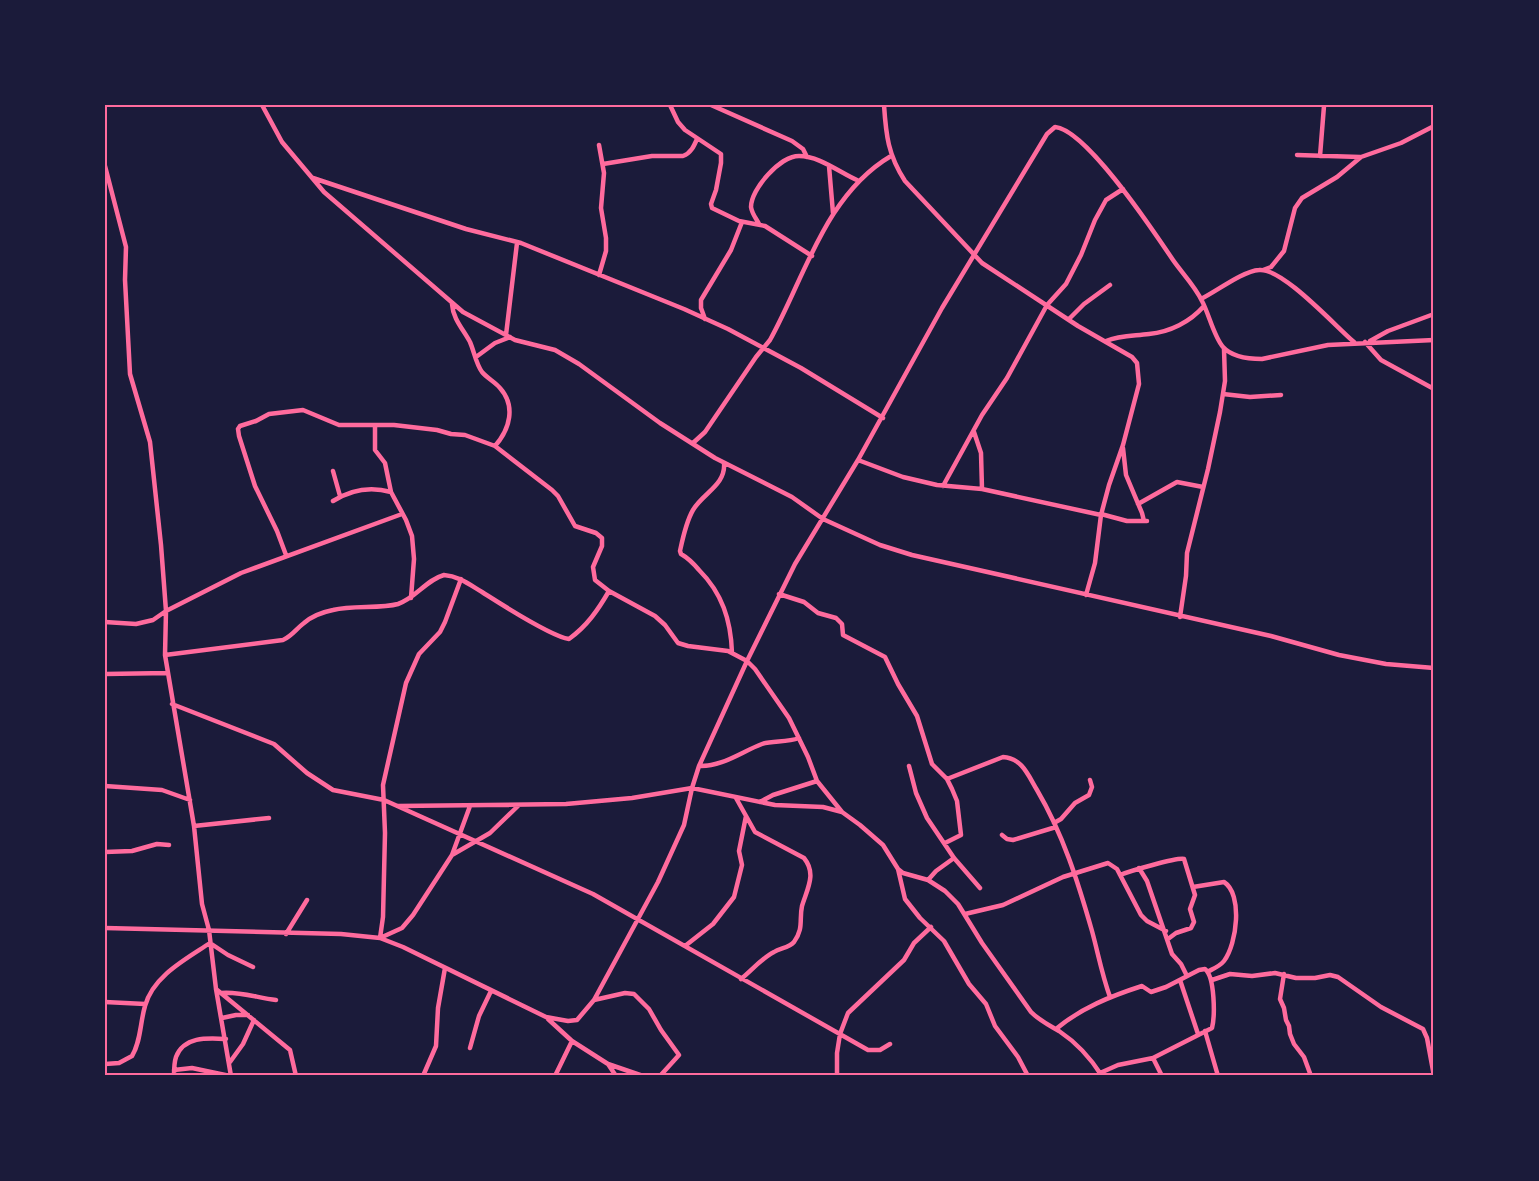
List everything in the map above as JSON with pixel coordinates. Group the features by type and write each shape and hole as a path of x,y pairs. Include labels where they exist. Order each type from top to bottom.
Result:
{"street":[{"path":"262,105 282,142 312,178 342,209 392,249 452,304 508,336 555,350 579,364 660,423 724,463 792,497 823,519 880,545 912,555 1271,636 1339,655 1386,664 1434,668"},
{"path":"670,105 684,130 721,154 722,163 711,207 742,222 759,224"},
{"path":"711,105 792,141 803,149 808,158"},
{"path":"884,105 891,156 905,181 974,256 1069,320 1132,357 1138,370 1139,384 1123,445 1108,485 1101,515 1098,550 1086,595"},
{"path":"1320,156 1324,106"},
{"path":"1202,299 1246,274 1271,267 1284,251 1293,213 1299,200 1337,177 1361,157 1401,143 1434,126"},
{"path":"546,1017 576,1021 594,1000 658,882 684,825 699,765 779,594 807,541 823,519 883,418 942,308 1047,134 1055,127 1062,128 1078,140 1123,189 1146,219 1202,299 1224,349 1226,370 1223,394 1213,447 1187,554 1180,617"},
{"path":"603,164 652,156 683,156 688,154 697,139"},
{"path":"599,145 603,164 601,208 606,251 600,275"},
{"path":"1297,155 1361,157"},
{"path":"812,256 759,224 753,216 751,205 759,186 784,160 798,156 829,166 859,181"},
{"path":"693,443 705,432 770,340 833,213 859,181 879,163 891,156"},
{"path":"105,166 126,248 125,280 130,374 150,442 161,545 165,655 194,826 202,904 209,930 216,989 222,1018 226,1039 230,1062 230,1076 192,1068 174,1073 176,1055 191,1041 204,1038 226,1039"},
{"path":"829,166 833,213"},
{"path":"312,178 466,229 517,243 705,319 801,368 883,418"},
{"path":"943,486 1047,305 1066,284 1082,255 1095,220 1106,200 1123,189"},
{"path":"705,319 701,308 703,294 731,250 742,222"},
{"path":"508,336 517,243"},
{"path":"1263,270 1295,286 1354,342"},
{"path":"1069,320 1084,304 1110,285"},
{"path":"452,304 454,315 483,373 507,397 510,406 506,429 495,446"},
{"path":"1106,341 1124,336 1170,330 1198,313 1204,306"},
{"path":"1367,342 1388,331 1434,314"},
{"path":"476,357 508,336"},
{"path":"1224,349 1239,356 1262,359 1321,346 1354,342 1434,340"},
{"path":"1367,342 1381,360 1434,389"},
{"path":"1223,394 1250,397 1281,395"},
{"path":"286,555 255,486 238,429 240,426 269,414 303,410 339,425 394,425 437,430 465,435 495,446 558,496 575,526 596,533 602,538 602,546 592,571 595,579 609,591 655,616 682,644 732,653 747,661 758,673 782,706 799,738 817,781 842,812 883,845 898,869 905,899 944,941 969,984 986,1004 995,1026 1018,1057 1028,1076"},
{"path":"375,426 375,450 386,463 391,492 410,529 414,548 411,598"},
{"path":"975,432 981,453 982,489"},
{"path":"858,460 903,477 943,486 982,489 1127,521 1145,521 1126,475 1123,445"},
{"path":"724,463 717,485 692,512 680,551 711,582 724,604 732,653"},
{"path":"333,471 340,496"},
{"path":"1138,504 1177,482 1203,488"},
{"path":"333,501 360,489 391,492"},
{"path":"105,621 136,624 153,620 165,611 234,576 402,514"},
{"path":"165,655 283,640 290,637 302,624 315,615 333,609 356,606 395,605 411,598 439,576 450,575 461,579 534,623 569,639 594,615 609,591"},
{"path":"380,938 383,917 385,833 383,785 406,683 419,654 440,632 461,579"},
{"path":"779,594 804,602 818,613 836,618 842,624 843,635 885,657 917,716 933,764 947,779 957,801 961,835 945,843"},
{"path":"105,674 168,673"},
{"path":"172,704 274,744 307,773 333,790 384,800 593,894 873,1051 890,1044"},
{"path":"699,765 710,766 764,744 787,742 799,738"},
{"path":"947,779 1003,757 1011,757 1020,762 1055,825 1081,891 1110,997"},
{"path":"909,766 922,808 954,858 980,888"},
{"path":"1002,835 1013,840 1055,825 1075,802 1089,795 1092,787 1090,780"},
{"path":"760,802 773,795 817,781"},
{"path":"105,786 162,789 190,800"},
{"path":"398,806 518,806 591,802 692,788 786,807 823,807 842,812"},
{"path":"736,798 755,832 808,862 811,880 802,908 801,928 794,942 771,954 741,979"},
{"path":"380,938 406,923 452,855 470,806"},
{"path":"452,855 490,833 518,806"},
{"path":"685,946 713,924 734,897 742,865 740,851 746,814"},
{"path":"194,826 269,818"},
{"path":"105,852 132,851 157,844 168,845"},
{"path":"928,880 954,858"},
{"path":"1120,875 1181,858 1188,866 1195,896 1190,909 1194,920 1193,925 1168,939"},
{"path":"965,914 1003,905 1063,877 1108,863 1115,866 1141,915 1147,921 1166,931"},
{"path":"1139,868 1147,881 1172,954 1179,960 1187,976"},
{"path":"898,869 903,873 928,880 945,891 965,914 982,943 1031,1012 1041,1022 1056,1029 1082,1049 1101,1075 1118,1065 1153,1058 1213,1025 1212,980 1209,971"},
{"path":"1056,1029 1081,1010 1110,997 1142,986 1151,992 1160,990 1203,969 1209,971 1221,964 1232,945 1235,926 1234,897 1230,887 1224,882 1193,887"},
{"path":"286,934 307,900"},
{"path":"837,1076 840,1034 849,1012 904,960 914,943 931,927"},
{"path":"105,928 361,935 380,938 546,1017 572,1041 608,1064 643,1076"},
{"path":"210,943 253,967"},
{"path":"105,1064 119,1063 132,1056 138,1041 145,1004 161,979 174,967 210,943"},
{"path":"423,1076 436,1046 438,1008 445,968"},
{"path":"1212,980 1230,974 1246,976 1270,973 1296,978 1335,976 1381,1007 1425,1031 1434,1076"},
{"path":"1284,974 1280,999 1294,1044 1304,1057 1311,1076"},
{"path":"1179,980 1198,1034"},
{"path":"216,989 290,1050 296,1076"},
{"path":"470,1048 479,1016 491,991"},
{"path":"221,993 234,992 276,1000"},
{"path":"594,1000 630,993 649,1009 679,1055 660,1076"},
{"path":"105,1002 145,1004"},
{"path":"222,1018 248,1015"},
{"path":"230,1062 243,1044 254,1020"},
{"path":"1205,1031 1218,1076"},
{"path":"555,1076 572,1041"},
{"path":"1153,1058 1162,1076"},
{"path":"608,1064 616,1076"}]}
